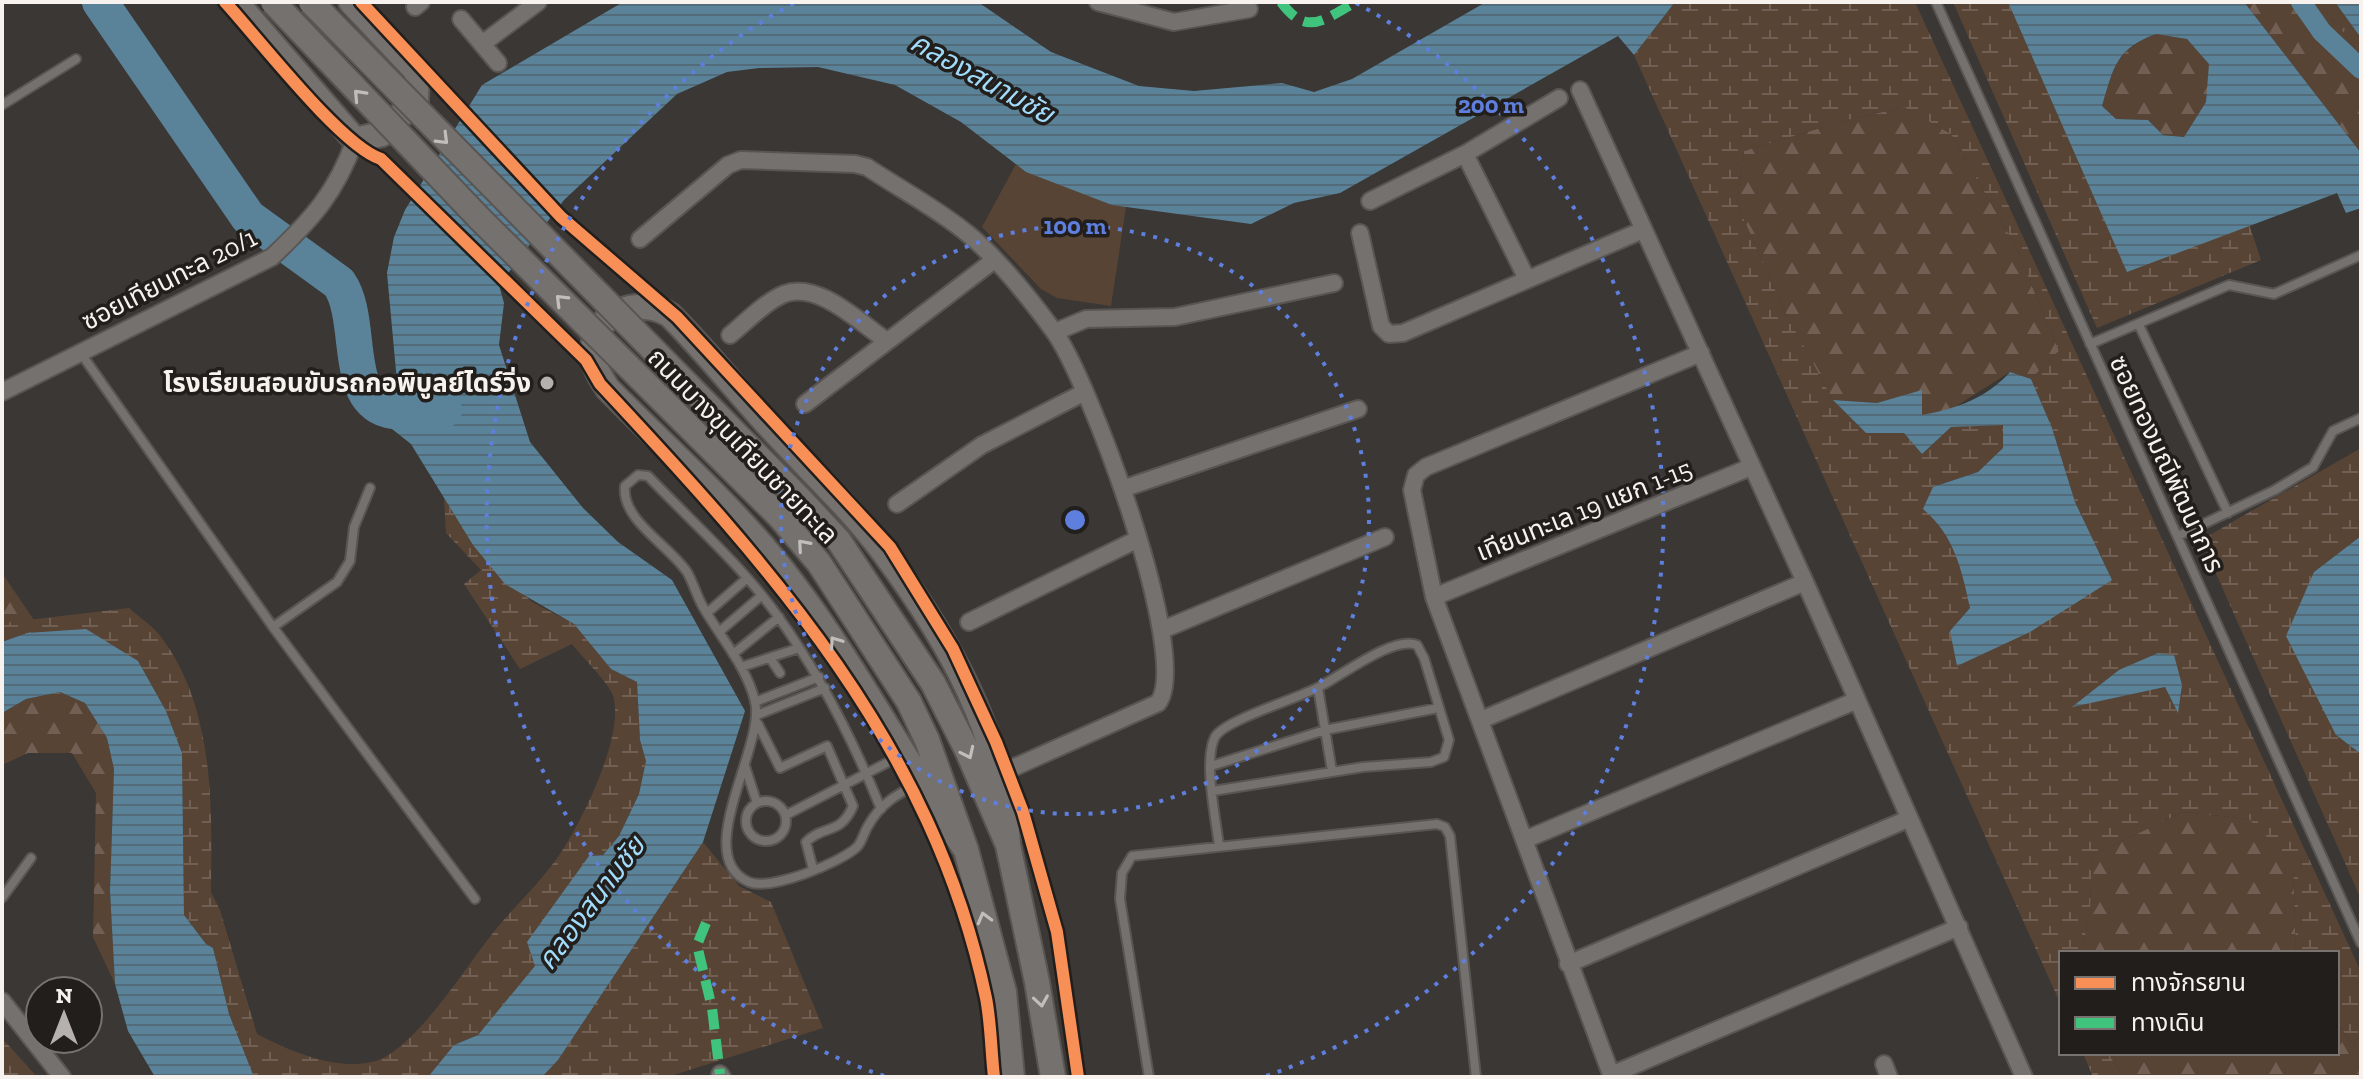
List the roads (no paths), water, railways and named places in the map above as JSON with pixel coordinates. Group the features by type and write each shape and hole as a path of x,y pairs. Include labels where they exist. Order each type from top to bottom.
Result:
{"main road":[{"path":"236,2 355,140 382,134 416,100 417,72 351,2"},
{"name":"ถนนบางขุนเทียนชายทะเล","path":"273,2 479,218 780,517 819,563 909,702 927,740 966,850 1004,992 1012,1077"},
{"name":"ถนนบางขุนเทียนชายทะเล","path":"311,2 819,520 869,584 933,683 967,750 1008,845 1053,1077"},
{"path":"966,850 919,784 841,651 791,581 608,389 595,369 592,352 603,323 614,313 627,308 657,307 670,315 884,552 929,620 971,695 1006,801 1008,845"}],"street":[{"path":"482,44 538,2"},
{"path":"1098,2 1174,22 1249,9"},
{"path":"461,19 498,63"},
{"path":"1580,90 1805,582 1855,701 2024,1077"},
{"path":"1370,201 1465,154 1559,98"},
{"name":"ซอยเทียนทะล 20/1","path":"2,392 272,257 304,227 341,179 355,140"},
{"path":"1465,154 1527,279"},
{"path":"640,239 728,165 753,158 867,167 969,234 1055,332 1125,488 1162,630 1164,689 1158,703 999,774"},
{"path":"1360,233 1381,326 1389,334 1403,333 1643,230"},
{"path":"805,404 993,261"},
{"path":"1055,332 1086,319 1175,317 1334,283"},
{"path":"730,335 777,298 802,291 822,298 887,341"},
{"path":"1701,353 1426,467 1416,475 1412,490 1434,597 1611,1076 1959,927"},
{"path":"897,504 982,445 1083,393"},
{"path":"1125,488 1358,409"},
{"name":"เทียนทะเล 19 แยก 1-15","path":"1434,597 1751,467"},
{"path":"1162,630 1385,537"},
{"path":"969,622 1138,539"},
{"path":"1481,720 1805,582"},
{"path":"1524,840 1855,701"},
{"path":"1568,964 1908,819"},
{"path":"2,1001 62,1077"}],"lane":[{"name":"ซอยทองมณีพัฒนาการ","path":"1936,2 2361,943"},
{"path":"2,105 76,59"},
{"path":"2090,344 2229,285 2274,294 2361,255"},
{"path":"2139,325 2228,513"},
{"path":"80,351 273,627 475,899"},
{"path":"2178,536 2313,467 2333,431 2361,418"},
{"path":"813,869 806,842 838,828 847,819 853,806 846,786 827,746 780,768 757,719 755,702 741,667 707,613 687,572 635,517 623,498 625,486 638,475 648,476 779,617 825,688 881,809"},
{"path":"273,627 337,582 350,561 354,527 370,488"},
{"path":"707,613 745,580"},
{"path":"719,632 761,596"},
{"path":"733,654 779,617"},
{"path":"1213,791 1332,771 1431,762 1444,757 1449,740 1424,658 1417,645 1397,643 1318,688 1230,722 1216,736 1211,766 1213,791 1219,846"},
{"path":"741,667 799,648"},
{"path":"770,658 780,673"},
{"path":"755,702 819,677"},
{"path":"757,719 825,688"},
{"path":"1318,688 1332,771"},
{"path":"1211,766 1325,730 1438,708"},
{"path":"757,719 725,844 729,862 738,875 750,883 765,885 813,869 858,846 893,796 919,784"},
{"path":"786,815 902,755"},
{"path":"745,765 757,803"},
{"path":"757,803 778,804 786,815 785,829 769,841 757,839 746,824 748,811 757,803"},
{"path":"727,831 746,824"},
{"path":"1149,1077 1120,899 1122,873 1132,856 1423,824 1445,827 1450,836 1476,1077"},
{"path":"2,898 31,858"}],"water":[{"name":"คลองสนามชัย","path":"623,2 978,2 1051,52 1139,86 1194,91 1282,83 1314,92 1352,79 1486,2 1675,2 1634,55 1618,36 1340,193 1294,203 1251,224 1112,205 1026,172 961,122 895,85 818,67 727,72 677,94 564,200 499,285 504,303 499,345 530,442 583,508 618,542 672,580 745,711 703,842 558,1060 542,1077 428,1077 454,1045 478,1035 535,966 527,942 589,856 603,855 619,836 639,794 646,761 640,740 637,682 611,669 574,624 505,584 473,545 411,444 392,429 397,382 387,273 394,237 405,210 482,85"},
{"path":"2008,2 2244,2 2361,153 2361,208 2346,213 2337,193 2127,272","holes":["2156,34 2187,39 2209,64 2206,102 2184,137 2163,135 2148,120 2116,119 2102,106 2118,61 2132,46"]},
{"path":"2335,2 2361,2 2361,38"},
{"path":"2010,372 2031,379 2052,428 2075,502 2112,580 2030,632 1957,666 1950,631 1970,608 1967,594 1949,542 1934,519 1923,509 1933,487 1978,472 2003,448 2003,425 1951,427 1922,454 1904,433 1866,433 1833,400 1877,403 1922,390 1922,415 1970,401 1991,389"},
{"path":"2361,536 2361,754 2336,735 2286,636 2314,572"},
{"path":"86,629 138,661 166,711 182,753 184,915 206,944 213,948 229,1014 254,1077 155,1077 128,1031 115,984 110,891 114,769 107,738 85,703 60,692 26,699 2,713 2,642 27,633"},
{"path":"2158,653 2174,655 2182,685 2178,713 2165,687 2072,707 2119,670"}],"waterway":[{"path":"100,2 248,217 339,283 351,316 359,374 364,390 374,402 394,411 444,410"},
{"path":"2301,2 2322,32 2361,69"}],"place":[{"name":"โรงเรียนสอนขับรถกอพิบูลย์ไดร์วิ่ง","path":"547,383"}]}
